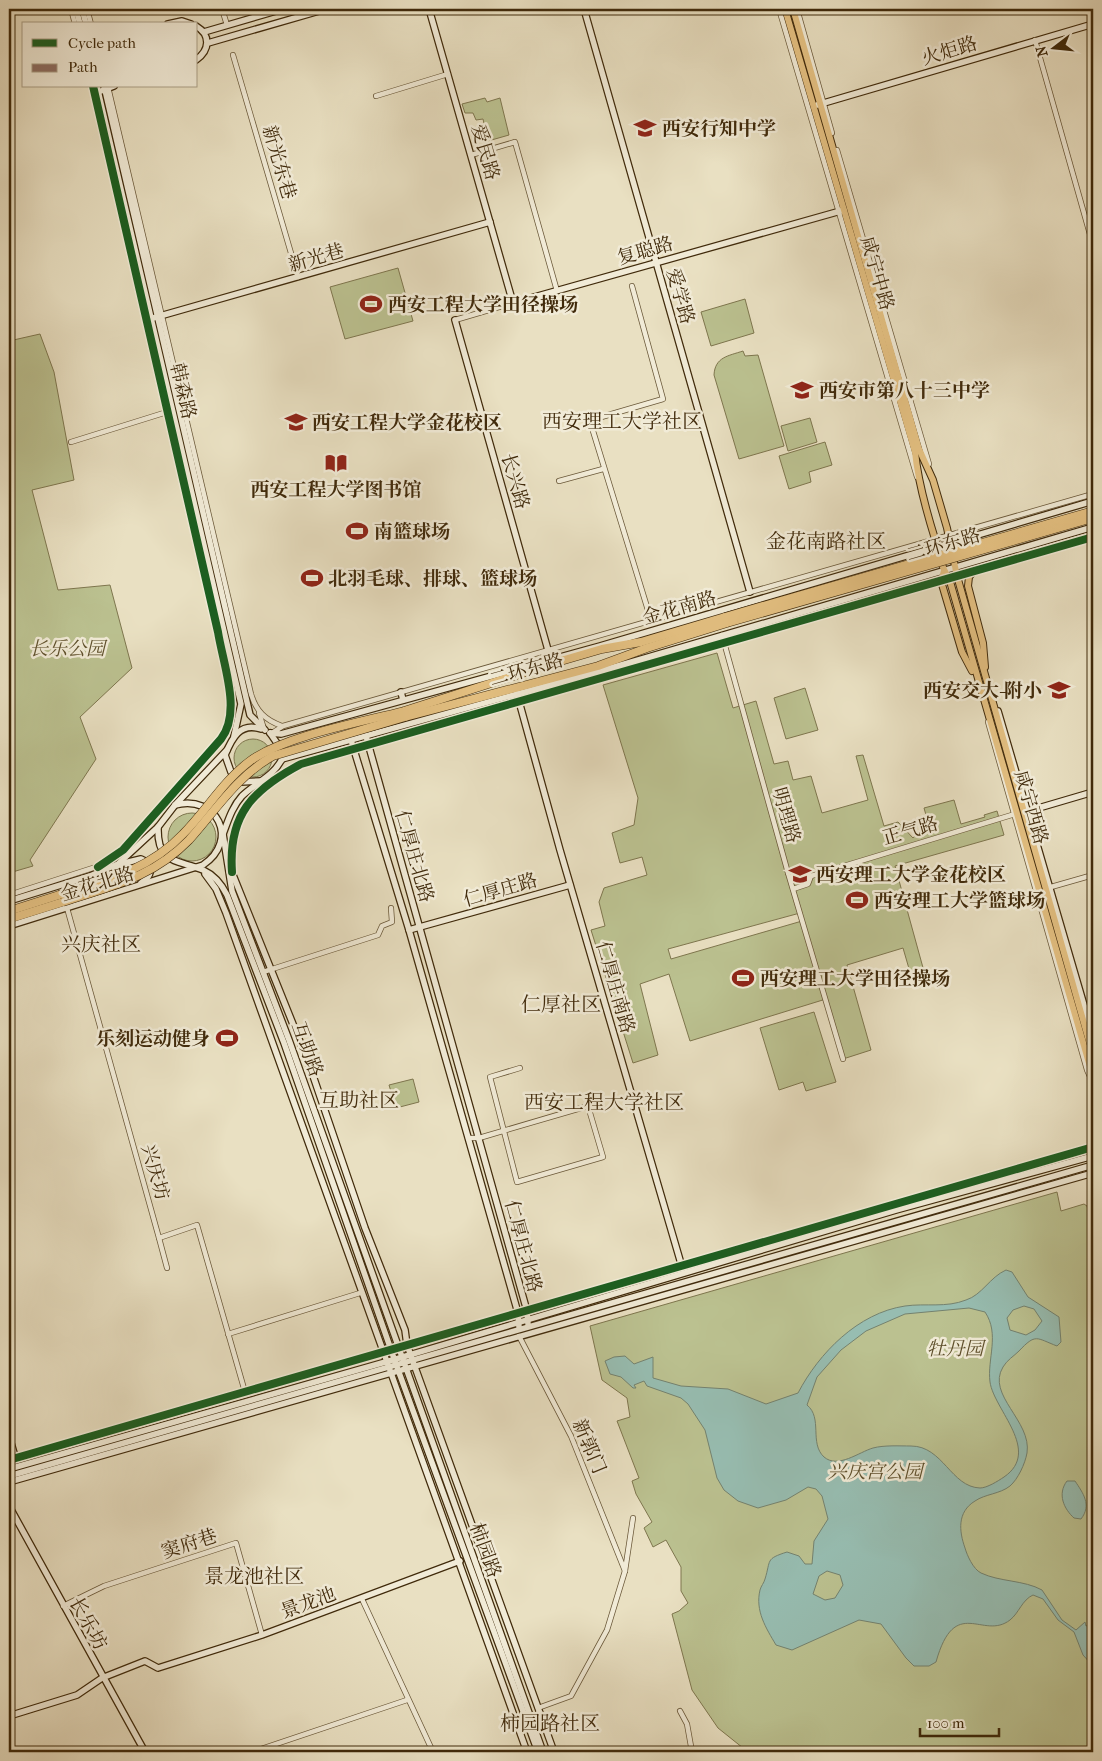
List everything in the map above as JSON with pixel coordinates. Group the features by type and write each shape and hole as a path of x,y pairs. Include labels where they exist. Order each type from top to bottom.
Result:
{"highway":[{"name":"二环东路","path":"9,919 63,902 128,873 167,850 222,788 249,762 264,752 287,742 464,702 631,654 726,620 951,547 1093,512"},
{"name":"二环东路","path":"405,714 500,679 602,649 726,620 1093,518"},
{"path":"600,646 628,644"},
{"path":"604,670 631,654"},
{"path":"500,679 520,668"},
{"path":"464,702 490,701"},
{"name":"二环东路","path":"9,911 63,902"}],"main road":[{"name":"咸宁中路","path":"785,9 819,105 840,211 915,452 918,482 937,547"},
{"name":"咸宁中路","path":"793,9 919,449 933,480 951,547"},
{"name":"咸宁西路","path":"937,547 944,571 949,578 984,703 1021,813 1093,1056"},
{"name":"咸宁西路","path":"951,547 954,568 986,675 1021,813 1093,1077"},
{"path":"944,571 941,581 962,652 979,686"},
{"path":"973,572 969,577 968,586 985,651 986,675"}],"street":[{"path":"71,9 74,22"},
{"path":"76,9 79,22"},
{"path":"82,9 85,22"},
{"path":"87,9 90,22"},
{"path":"222,9 227,25"},
{"path":"204,32 283,9"},
{"path":"208,43 326,9"},
{"name":"爱民路","path":"429,9 513,303"},
{"name":"爱学路","path":"584,9 750,592"},
{"path":"778,9 840,211"},
{"path":"796,9 819,105"},
{"name":"火炬路","path":"819,105 1093,24"},
{"path":"198,28 204,32 208,43 206,49 198,58"},
{"path":"1035,40 1093,245"},
{"name":"新光东巷","path":"233,55 298,277"},
{"path":"376,96 448,74"},
{"name":"韩森路","path":"108,88 156,318 241,704 234,736"},
{"path":"96,91 218,632 231,703 226,762 235,778 245,783 261,781"},
{"name":"韩森路","path":"96,91 156,318 250,715 267,732"},
{"path":"471,155 515,142 557,291"},
{"name":"复聪路","path":"455,320 840,211"},
{"name":"新光巷","path":"156,318 490,222"},
{"path":"632,286 663,398 598,418 593,430 603,469 651,620"},
{"path":"156,318 251,694 267,732 279,746 282,760 269,776 248,791 234,807 215,857 203,865 193,868 169,858 162,850 158,839 158,827 175,805 227,750 234,736 247,727 267,732 282,726 1093,494"},
{"name":"长兴路","path":"455,320 548,650"},
{"path":"71,442 167,412"},
{"path":"559,481 603,469"},
{"name":"金花南路","path":"267,732 281,734 600,646 937,547 951,547 1093,502"},
{"name":"金花南路","path":"282,760 604,670 1093,527"},
{"path":"232,872 231,841 235,825 249,802 278,778 302,764 1093,537"},
{"name":"明理路","path":"722,635 788,874 843,1059"},
{"path":"401,692 403,700"},
{"name":"仁厚庄南路","path":"518,694 570,885 688,1289"},
{"path":"258,712 273,723 282,726"},
{"path":"98,866 123,850 228,730"},
{"name":"仁厚庄北路","path":"366,736 479,1138 529,1328"},
{"name":"仁厚庄北路","path":"351,740 409,930 518,1313 519,1333"},
{"path":"1021,813 1093,792"},
{"path":"175,805 193,803 210,810 217,819 223,834"},
{"path":"1021,813 1050,888 1093,1036"},
{"path":"1021,813 1086,1070 1093,1082"},
{"name":"正气路","path":"811,876 1021,813"},
{"name":"金花北路","path":"9,902 90,876 118,864 158,827"},
{"name":"互助路","path":"223,834 232,891 263,972 395,1348"},
{"path":"9,895 98,866 141,859 149,863 151,869 150,876 133,888"},
{"path":"227,862 309,1064 365,1228 405,1330 407,1345 554,1752"},
{"name":"金花北路","path":"9,926 63,902 133,888 193,868"},
{"name":"互助路","path":"193,868 202,870 222,885 227,895 272,1011 370,1286 399,1358"},
{"path":"788,874 804,869 811,876 808,884 793,889"},
{"path":"202,870 221,901 360,1293 527,1752"},
{"path":"1050,888 1093,875"},
{"name":"仁厚庄路","path":"409,930 570,885"},
{"name":"兴庆坊","path":"63,902 167,1268"},
{"path":"263,972 378,935 382,926 392,922 391,908"},
{"path":"261,1015 272,1011"},
{"path":"468,1138 479,1138 505,1130 588,1106 603,1157 517,1182 505,1130 490,1077 520,1068"},
{"path":"12,1459 1093,1147"},
{"path":"9,1476 18,1470 684,1275 896,1210 1093,1156"},
{"path":"519,1333 529,1328 686,1282 1093,1165"},
{"path":"9,1469 18,1470 398,1369 519,1333 688,1289 1093,1172"},
{"path":"159,1238 197,1225 245,1392"},
{"path":"364,1304 370,1286"},
{"path":"597,1290 614,1295"},
{"path":"228,1334 360,1293"},
{"name":"新郭门","path":"519,1333 571,1436 625,1572"},
{"name":"柿园路","path":"399,1358 406,1366 543,1752"},
{"name":"柿园路","path":"399,1358 398,1369 538,1752"},
{"path":"9,1482 389,1371"},
{"path":"9,1436 12,1459 18,1470"},
{"name":"长乐坊","path":"9,1506 102,1678 145,1752"},
{"path":"538,1708 571,1696 606,1630 625,1572 633,1518"},
{"name":"窦府巷","path":"63,1606 104,1586 236,1543 262,1635"},
{"name":"景龙池","path":"102,1678 145,1661 158,1668 262,1635 458,1562 466,1557"},
{"path":"362,1598 407,1700 433,1752"},
{"path":"9,1716 77,1695 102,1678"},
{"path":"252,1752 407,1700"},
{"path":"680,1711 687,1724 692,1752"}],"green space":[{"path":"485,98 487,102 500,98 509,135 488,141 483,119 476,120 473,113 465,113 462,104"},
{"name":"西安工程大学田径操场","path":"398,268 413,321 345,339 330,287"},
{"path":"745,299 754,333 711,346 701,312"},
{"name":"长乐公园","path":"40,334 54,372 74,480 32,490 58,590 110,585 132,668 80,717 96,759 30,860 33,866 9,873 9,341"},
{"path":"743,351 745,356 758,355 784,446 739,459 714,375 717,364 723,358"},
{"path":"810,418 817,442 788,451 781,426"},
{"path":"825,442 832,465 809,472 811,482 789,489 779,456"},
{"path":"717,653 733,708 756,701 774,764 788,761 793,780 811,776 822,813 868,800 856,756 863,755 884,826 898,822 913,838 928,822 924,808 954,800 961,824 985,817 984,815 997,811 1004,835 895,866 925,975 912,979 903,948 847,965 871,1050 843,1059 826,999 690,1041 669,974 640,984 658,1055 633,1063 591,930 605,926 599,902 604,888 647,875 642,857 620,863 612,833 634,825 638,798 603,685","holes":["800,913 802,921 671,959 668,949"]},
{"path":"805,688 818,730 786,739 774,698"},
{"path":"253,739 267,744 272,758 267,772 253,777 239,772 234,758 239,744"},
{"path":"187,813 197,813 206,817 212,823 215,828 215,846 206,857 197,861 187,861 178,857 172,851 168,842 168,832 172,823 178,817"},
{"path":"814,1012 836,1082 806,1091 803,1082 779,1090 760,1028"},
{"path":"413,1079 419,1102 396,1108 389,1085"},
{"name":"兴庆宫公园","path":"1057,1192 1061,1211 1084,1204 1087,1206 1093,1227 1093,1752 748,1752 718,1728 692,1690 672,1614 688,1603 681,1591 681,1567 666,1540 653,1547 644,1528 652,1522 636,1494 632,1481 639,1478 617,1421 630,1417 627,1398 602,1380 590,1326"}],"water":[{"path":"1006,1270 1012,1272 1028,1297 1059,1317 1061,1342 1057,1346 1040,1339 1033,1339 1003,1367 999,1377 1000,1388 1023,1430 1027,1441 1027,1453 1023,1466 1010,1486 969,1505 962,1516 961,1522 963,1542 971,1562 981,1573 1028,1584 1042,1590 1062,1620 1076,1630 1085,1622 1086,1626 1093,1623 1093,1666 1083,1655 1074,1632 1058,1620 1043,1599 1033,1595 1026,1600 1010,1620 1000,1625 990,1626 970,1623 961,1624 952,1630 944,1642 936,1662 929,1666 914,1666 881,1624 859,1620 792,1650 776,1645 765,1626 760,1612 760,1590 770,1561 775,1556 787,1552 799,1556 805,1564 812,1564 814,1541 828,1519 822,1496 816,1489 808,1487 786,1500 758,1508 738,1501 724,1490 717,1478 705,1430 688,1404 681,1398 647,1386 644,1381 634,1385 636,1388 633,1388 621,1377 610,1374 605,1361 614,1357 625,1356 634,1364 653,1357 653,1378 681,1386 728,1389 766,1404 798,1393 817,1364 829,1350 856,1326 871,1317 905,1306 943,1305 972,1298","holes":["1024,1306 1034,1309 1042,1321 1035,1330 1026,1335 1010,1330 1007,1318 1013,1310","969,1308 985,1312 989,1320 992,1329 990,1382 993,1393 1013,1430 1018,1455 1014,1467 1004,1477 986,1487 970,1486 961,1481 931,1452 922,1448 911,1446 877,1447 836,1461 824,1457 817,1445 814,1417 812,1410 807,1405 817,1377 841,1350 866,1331 905,1314","827,1571 840,1575 843,1585 835,1598 825,1600 813,1594 819,1576"]},
{"path":"1067,1481 1075,1481 1085,1499 1086,1509 1081,1519 1074,1518 1067,1510 1063,1501 1062,1491"}],"cycle path":[{"path":"93,88 218,632 231,702 227,728 221,739 123,850 98,867"},
{"path":"232,872 234,835 239,820 247,806 269,784 301,764 1093,537"},
{"path":"9,1460 1093,1147"}],"place":[{"name":"西安行知中学","path":"645,128"},
{"name":"西安工程大学田径操场","path":"371,304"},
{"name":"西安市第八十三中学","path":"802,390"},
{"name":"西安工程大学金花校区","path":"296,422"},
{"name":"西安工程大学图书馆","path":"336,463"},
{"name":"南篮球场","path":"357,531"},
{"name":"北羽毛球、排球、篮球场","path":"312,578"},
{"name":"西安交大-附小","path":"1059,690"},
{"name":"西安理工大学金花校区","path":"800,874"},
{"name":"西安理工大学篮球场","path":"857,900"},
{"name":"西安理工大学田径操场","path":"743,978"},
{"name":"乐刻运动健身","path":"227,1038"}],"district":[{"name":"西安理工大学社区","path":"622,421"},
{"name":"金花南路社区","path":"826,541"},
{"name":"兴庆社区","path":"101,944"},
{"name":"仁厚社区","path":"561,1004"},
{"name":"互助社区","path":"359,1100"},
{"name":"西安工程大学社区","path":"604,1102"},
{"name":"景龙池社区","path":"254,1576"},
{"name":"柿园路社区","path":"550,1723"}],"park label":[{"name":"牡丹园","path":"955,1348"}]}
